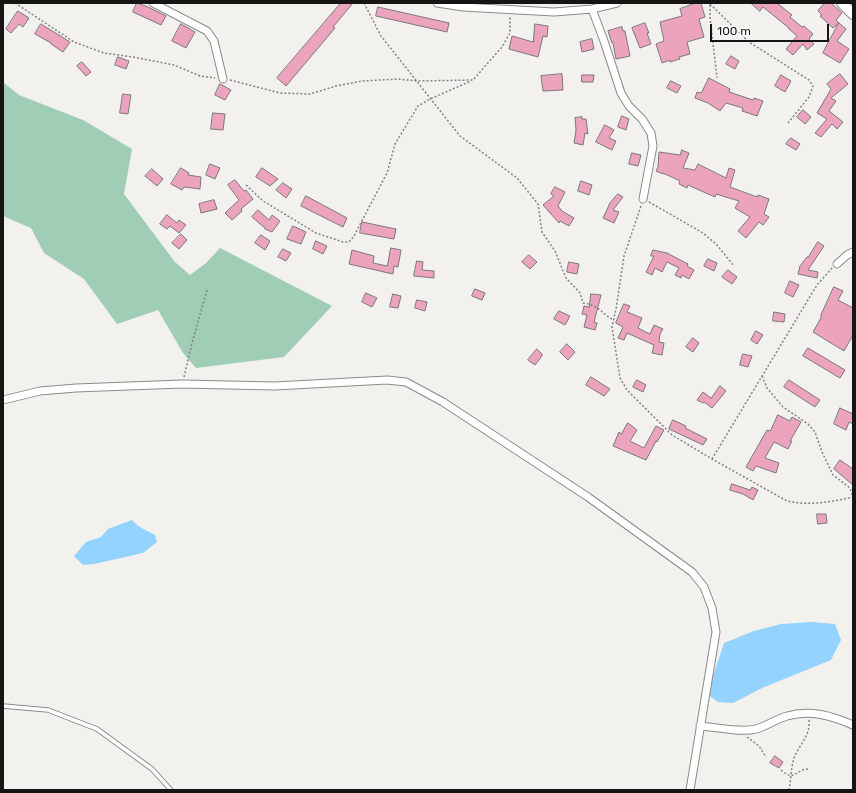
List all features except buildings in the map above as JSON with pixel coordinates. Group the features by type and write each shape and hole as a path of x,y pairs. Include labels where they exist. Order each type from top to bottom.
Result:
{"main road":[{"path":"842,3 853,14"}],"street":[{"path":"153,3 207,31 214,42 223,78"},
{"path":"437,3 463,7 511,6 554,12 592,9 617,3"},
{"path":"592,9 621,93 629,106 642,119 651,132 653,146 643,199"},
{"path":"837,264 853,252"},
{"path":"4,398 40,391 182,384 275,386 387,380 406,382 443,402 588,497 692,572 704,587 712,608 716,632 690,790"},
{"path":"700,726 755,730 786,716 805,713 828,716 853,725"}],"lane":[{"path":"3,706 48,710 97,729 152,769 171,790"}],"path":[{"path":"15,3 74,42 104,53 133,56 174,65 200,76 223,78 280,93 310,94 336,86 362,81 398,79 417,81 473,80"},
{"path":"364,3 382,36 460,136 517,178 538,204 542,232 555,251 566,278 580,292 583,303 596,307 607,317 614,320"},
{"path":"710,3 710,17 717,78"},
{"path":"710,3 749,42 809,80 813,86 809,96 788,123"},
{"path":"246,184 264,201 316,233 343,242 349,242 354,236 387,173 394,144 418,106 473,80 502,47 510,33 511,6"},
{"path":"734,266 716,244 703,233 643,199 624,256 612,327 620,378 627,390 672,435 787,501 796,503 830,503 853,497 850,488 833,475 822,452 815,432 808,424 784,407 767,388 762,376"},
{"path":"712,459 817,285 837,264"},
{"path":"182,384 207,290"},
{"path":"789,790 794,760 810,727 809,720 805,713"},
{"path":"742,729 744,736 759,746 766,757"},
{"path":"781,770 787,776 792,776 803,770 810,769"}],"green space":[{"path":"3,82 19,95 83,120 132,149 124,194 175,262 190,275 206,263 220,248 332,306 284,357 196,368 183,353 158,310 117,324 84,279 44,253 31,228 3,216"}],"water":[{"path":"132,520 140,527 155,535 157,542 143,553 83,565 74,556 86,542 101,537 108,529"},
{"path":"812,622 835,624 841,640 831,660 762,688 733,703 718,702 707,694 724,643 754,631 781,624"}]}
